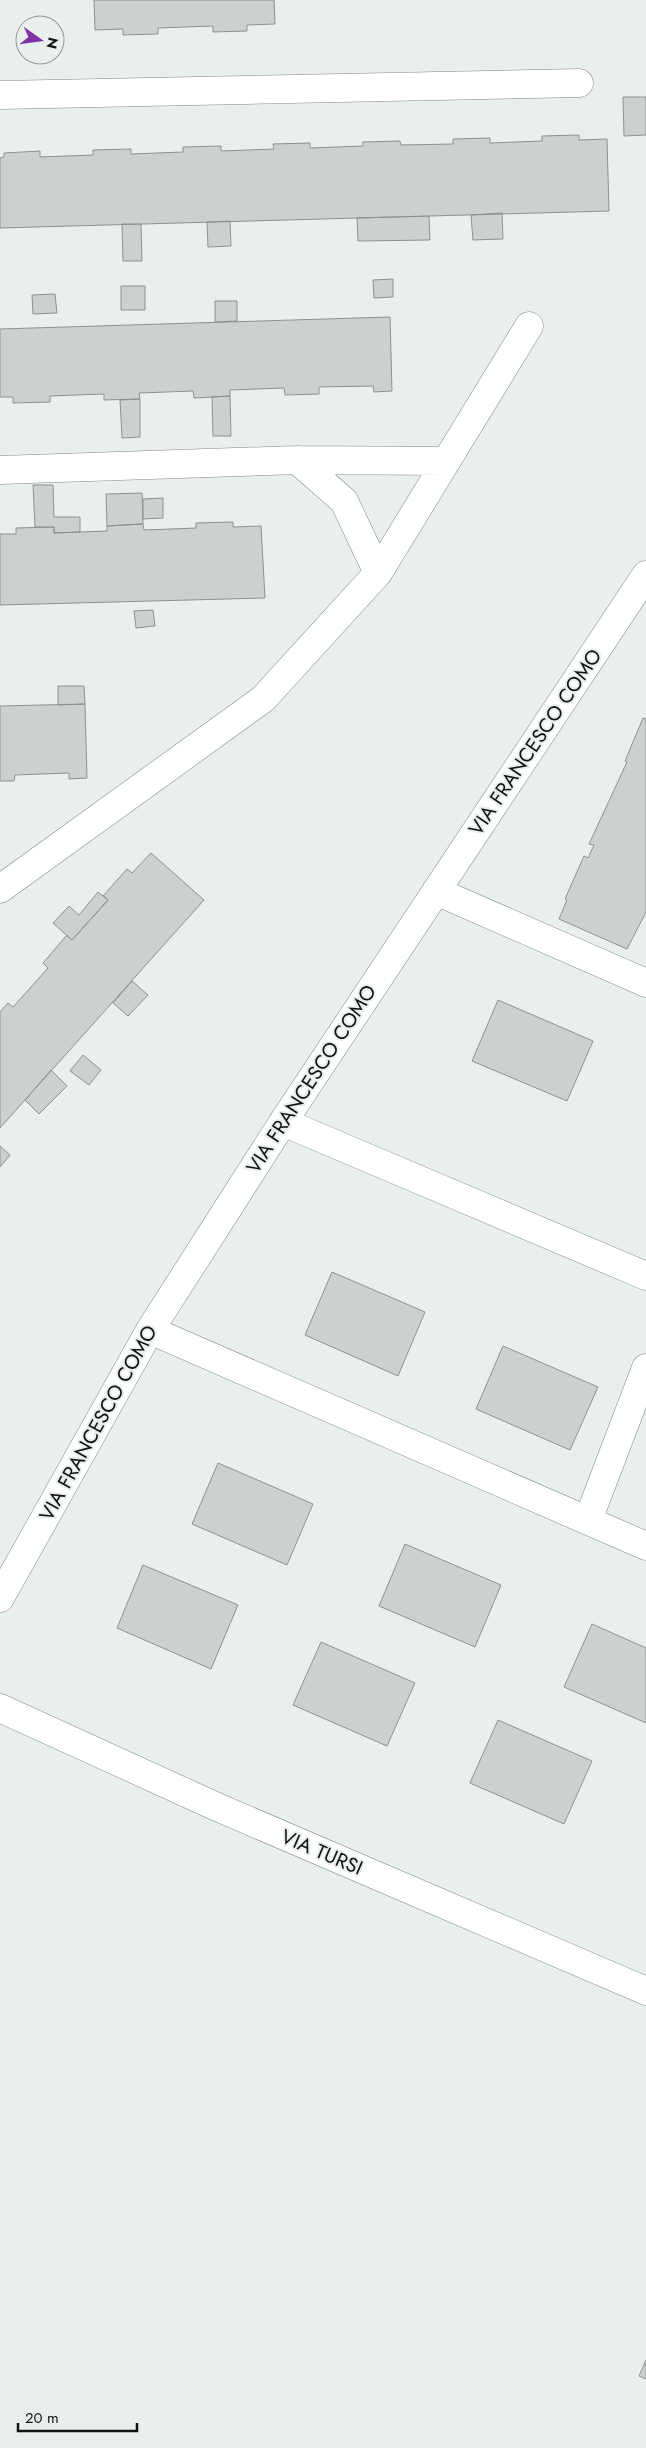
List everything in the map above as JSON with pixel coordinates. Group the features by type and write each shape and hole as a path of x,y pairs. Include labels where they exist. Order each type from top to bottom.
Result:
{"street":[{"path":"0,95 579,83"},
{"path":"0,888 263,699 378,573 529,326"},
{"path":"0,470 297,460 446,461"},
{"path":"297,460 344,501 378,573"},
{"name":"VIA FRANCESCO COMO","path":"0,1598 150,1330 283,1122 644,580"},
{"path":"436,891 645,980"},
{"path":"283,1122 646,1276"},
{"path":"150,1330 646,1546"},
{"path":"588,1520 646,1368"},
{"name":"VIA TURSI","path":"0,1708 208,1802 646,1992"}],"building":[{"path":"94,0 274,0 275,24 247,25 247,31 213,32 213,26 158,28 158,34 123,35 123,29 95,30"},
{"path":"623,97 646,97 646,135 624,136"},
{"path":"579,135 579,140 607,139 609,211 0,228 0,158 4,157 4,153 40,151 40,157 93,155 93,150 131,149 131,154 183,152 183,147 221,146 221,151 274,149 273,144 310,143 310,148 363,146 363,142 400,141 401,145 453,144 453,139 490,138 490,143 542,141 542,136"},
{"path":"502,213 503,239 473,240 471,215"},
{"path":"429,216 430,240 358,241 357,218"},
{"path":"230,221 231,246 208,247 207,222"},
{"path":"122,224 141,224 142,261 123,261"},
{"path":"393,279 393,297 374,298 373,280"},
{"path":"121,286 145,286 145,310 121,310"},
{"path":"55,294 57,313 33,314 32,295"},
{"path":"215,301 237,301 237,321 215,322"},
{"path":"390,317 392,391 374,392 373,386 319,387 319,394 285,395 284,388 230,390 230,396 194,398 193,391 139,393 140,399 104,400 104,394 50,396 50,402 13,403 13,397 0,397 0,329"},
{"path":"230,396 231,436 213,436 212,397"},
{"path":"140,399 140,437 122,438 120,400"},
{"path":"33,485 53,485 54,517 80,517 80,532 54,533 54,527 35,527"},
{"path":"142,493 143,524 107,526 106,494"},
{"path":"163,498 163,518 143,519 143,499"},
{"path":"233,522 233,527 261,526 265,598 0,605 0,534 16,534 16,528 54,527 54,533 107,531 107,526 143,524 144,530 196,528 196,523"},
{"path":"153,610 155,626 136,628 134,611"},
{"path":"58,686 84,686 85,704 58,705"},
{"path":"85,704 87,778 69,779 69,773 15,775 14,781 0,781 0,706"},
{"path":"643,718 646,719 646,912 627,949 559,919 567,900 565,899 584,856 588,858 594,845 589,844 627,762 625,761"},
{"path":"151,853 204,900 0,1128 0,1012 8,1003 13,1007 48,968 43,963 67,935 72,940 108,900 103,896 127,869 132,873"},
{"path":"98,892 108,900 72,940 53,923 69,906 79,915"},
{"path":"132,981 148,995 128,1016 113,1003"},
{"path":"498,1000 593,1041 567,1101 472,1061"},
{"path":"83,1055 101,1070 89,1085 70,1071"},
{"path":"51,1070 67,1086 39,1114 25,1100"},
{"path":"0,1146 10,1155 0,1167"},
{"path":"332,1272 425,1312 398,1376 305,1335"},
{"path":"503,1346 598,1387 570,1450 476,1409"},
{"path":"218,1463 313,1504 287,1565 192,1524"},
{"path":"405,1544 501,1585 475,1647 379,1606"},
{"path":"143,1565 238,1605 211,1669 117,1628"},
{"path":"592,1624 646,1648 646,1723 564,1687"},
{"path":"321,1642 415,1683 387,1746 293,1705"},
{"path":"498,1720 592,1761 564,1824 470,1783"},
{"path":"646,2360 646,2379 639,2376"}]}
